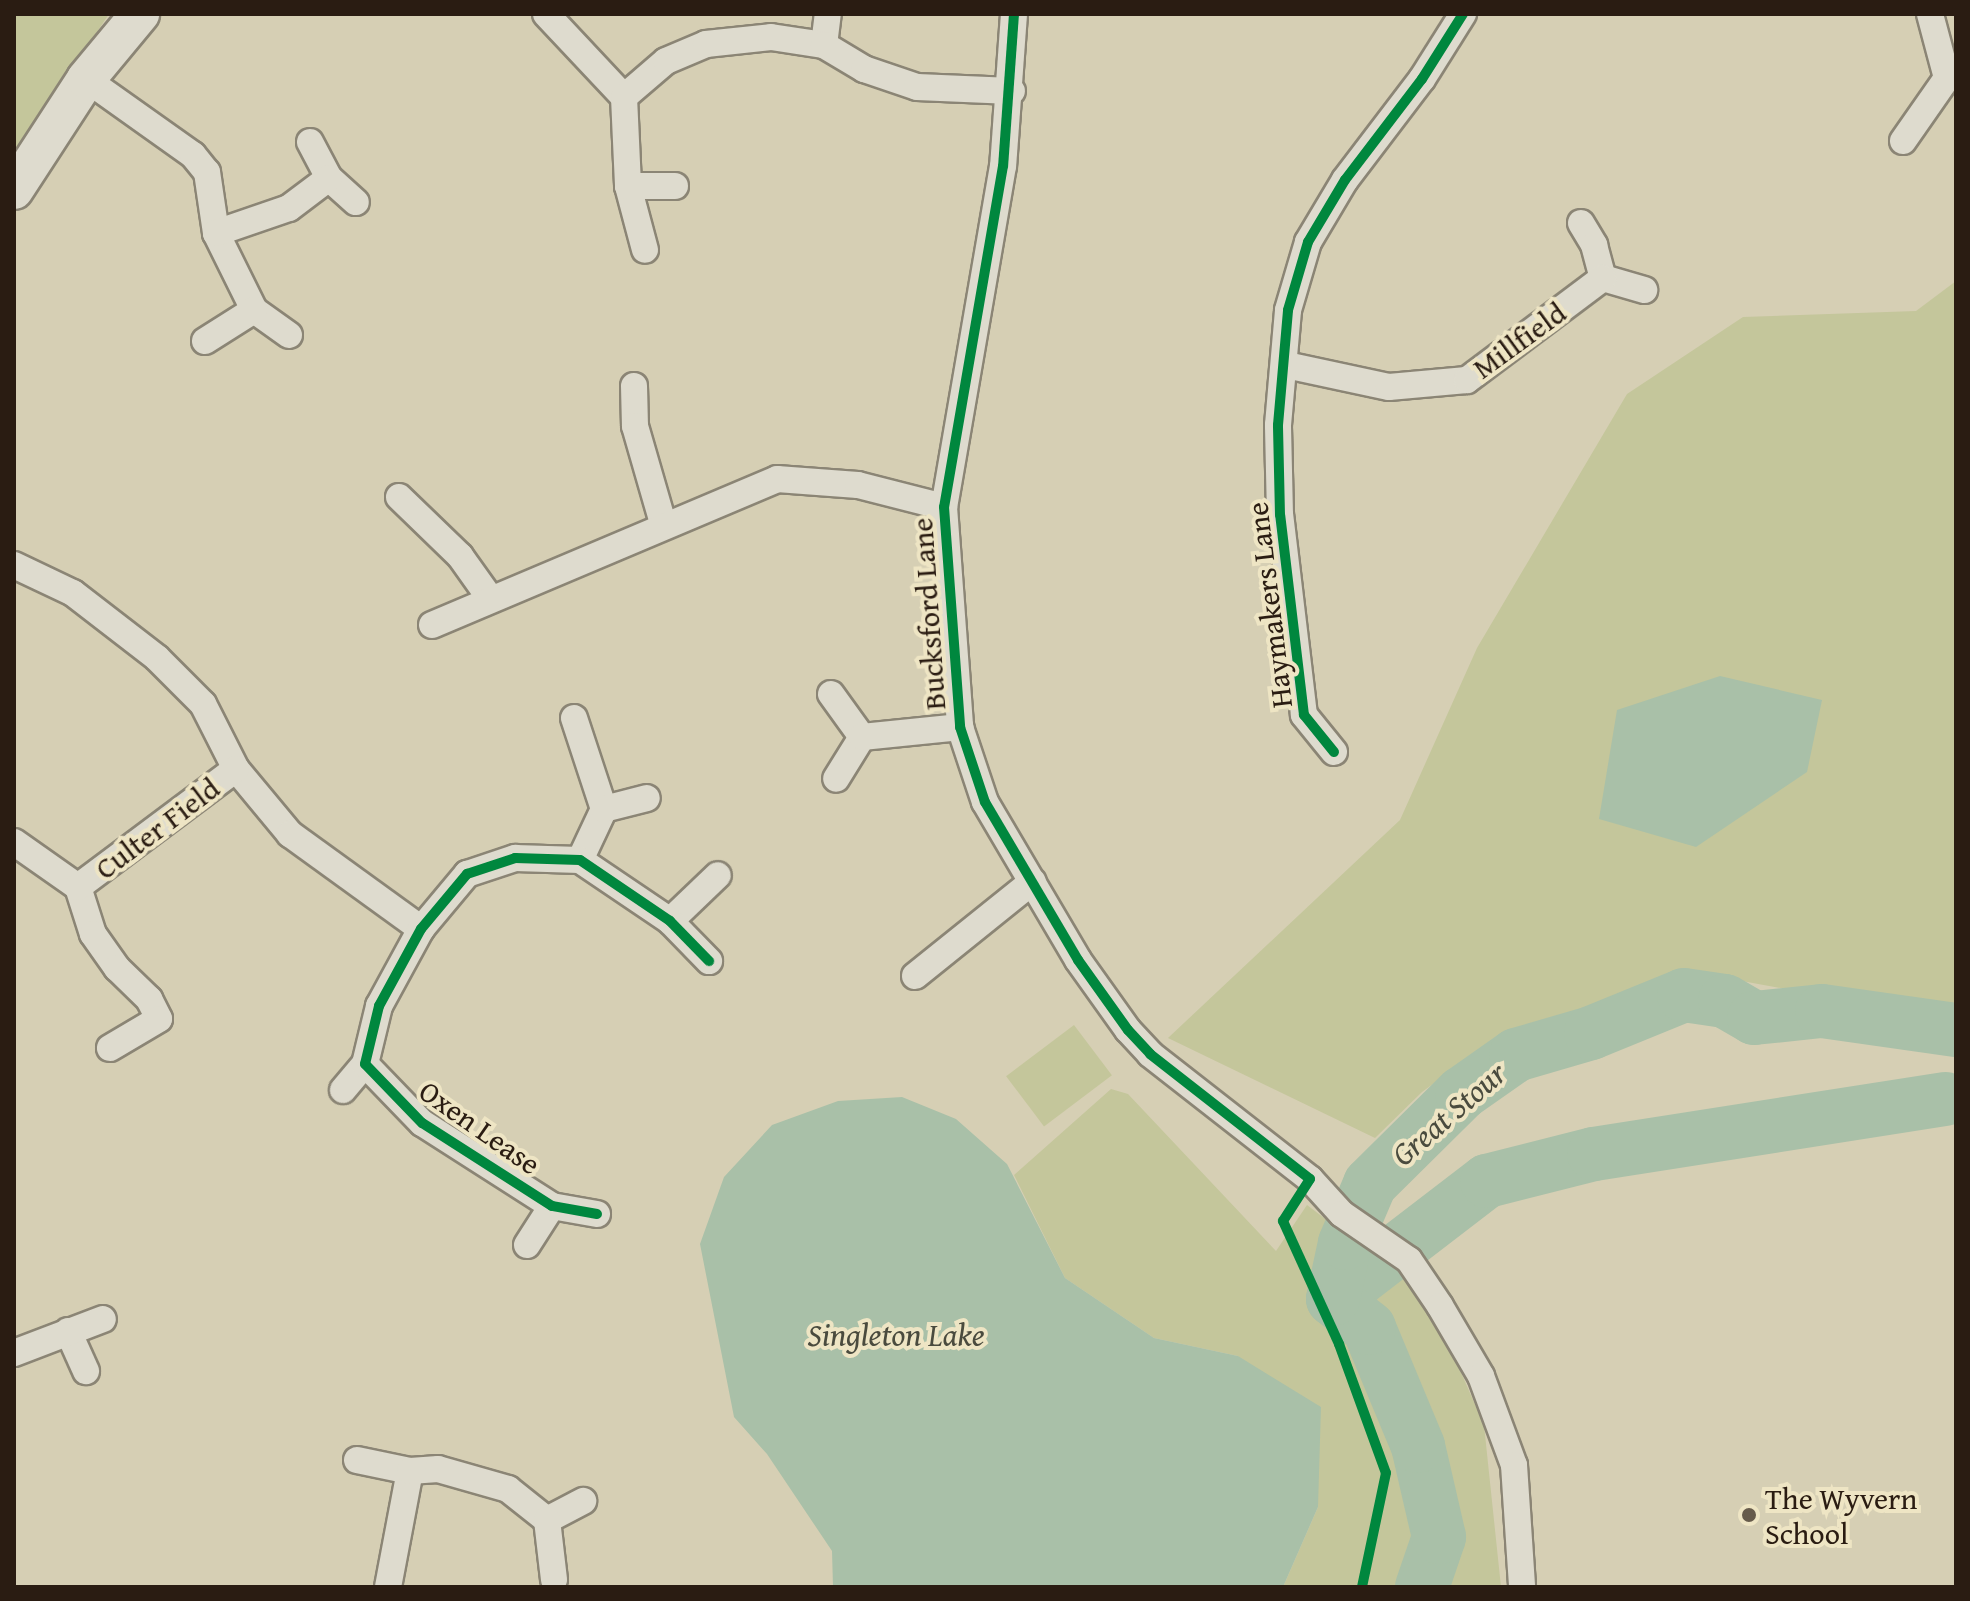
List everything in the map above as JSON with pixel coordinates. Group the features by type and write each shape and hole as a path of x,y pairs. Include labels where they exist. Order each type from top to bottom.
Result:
{"street":[{"path":"14,190 86,79 140,14"},
{"path":"546,14 624,97 628,186 645,250"},
{"path":"824,45 828,14"},
{"name":"Bucksford Lane","path":"1014,14 1012,91 944,507 960,727 985,802 1078,960 1150,1054 1310,1179 1342,1214 1409,1260 1481,1376 1514,1465 1522,1587"},
{"name":"Haymakers Lane","path":"1334,752 1304,715 1280,515 1278,425 1286,365 1288,310 1308,242 1345,180 1422,79 1463,14"},
{"path":"1903,141 1951,78 1930,14"},
{"path":"624,97 666,61 706,44 771,37 824,45 864,69 917,87 1012,91"},
{"path":"86,79 193,155 207,172 216,233 254,310 289,335"},
{"path":"310,142 329,178 356,202"},
{"path":"216,233 289,208 329,178"},
{"path":"628,186 675,186"},
{"path":"1581,223 1594,245 1603,278 1644,290"},
{"name":"Millfield","path":"1286,365 1389,387 1467,380 1603,278"},
{"path":"205,341 254,310"},
{"path":"634,386 635,426 663,523"},
{"path":"432,625 663,523 777,479 858,485 944,507"},
{"path":"399,497 460,556 490,598"},
{"path":"14,565 73,593 157,658 203,704 236,769 290,834 421,929"},
{"path":"831,694 862,737"},
{"path":"574,718 604,809 580,860"},
{"path":"862,737 960,727"},
{"path":"836,779 862,737"},
{"name":"Culter Field","path":"78,887 236,769"},
{"path":"604,809 647,798"},
{"name":"Culter Field","path":"14,842 78,887 93,934 117,968 149,999 159,1019 110,1048"},
{"path":"343,1090 365,1064 379,1006 421,929 467,874 515,858 580,860 670,921 709,961"},
{"path":"670,921 718,875"},
{"path":"915,976 1033,881"},
{"name":"Oxen Lease","path":"365,1064 422,1123 552,1206 597,1214"},
{"name":"Oxen Lease","path":"527,1245 552,1206"},
{"path":"14,1353 103,1319"},
{"path":"68,1331 86,1371"},
{"path":"357,1460 410,1471 472,1476 508,1489 547,1520 554,1580"},
{"path":"388,1587 410,1471"},
{"path":"547,1520 583,1501"}],"shaded area":[{"path":"14,14 109,14 14,156"},
{"path":"1956,281 1956,1020 1731,979 1671,978 1633,999 1501,1034 1422,1092 1375,1138 1168,1038 1400,820 1477,648 1627,394 1743,317 1916,311"},
{"path":"1074,1025 1112,1075 1044,1126 1006,1076"},
{"path":"1111,1089 1128,1094 1276,1251 1307,1205 1428,1297 1484,1425 1501,1587 1283,1587 1318,1507 1238,1356 1154,1338 1065,1278 1014,1175"}],"water":[{"path":"1720,676 1822,700 1807,772 1696,847 1599,819 1617,710"},
{"name":"Singleton Lake","path":"902,1097 956,1119 1007,1164 1065,1278 1154,1338 1238,1356 1321,1407 1318,1507 1283,1587 833,1587 832,1551 767,1454 734,1417 700,1244 724,1177 772,1125 838,1101"}],"waterway":[{"name":"Great Stour","path":"1422,1587 1439,1537 1418,1446 1369,1328 1333,1299 1345,1243 1370,1184 1462,1093 1516,1055 1591,1033 1684,995 1725,1001 1754,1018 1822,1011 1956,1030"},
{"path":"1333,1299 1487,1181 1594,1154 1946,1099"}],"cycle path":[{"path":"1014,14 1003,166 944,507 960,727 985,802 1078,960 1128,1030 1150,1054 1310,1179 1283,1221 1339,1344 1386,1473 1362,1587"},
{"path":"1334,752 1304,715 1280,515 1278,425 1288,310 1308,242 1345,180 1422,79 1463,14"},
{"path":"597,1214 552,1206 422,1123 365,1064 379,1006 421,929 467,874 515,858 580,860 670,921 709,961"}],"place":[{"name":"The Wyvern School","path":"1749,1515"}]}
